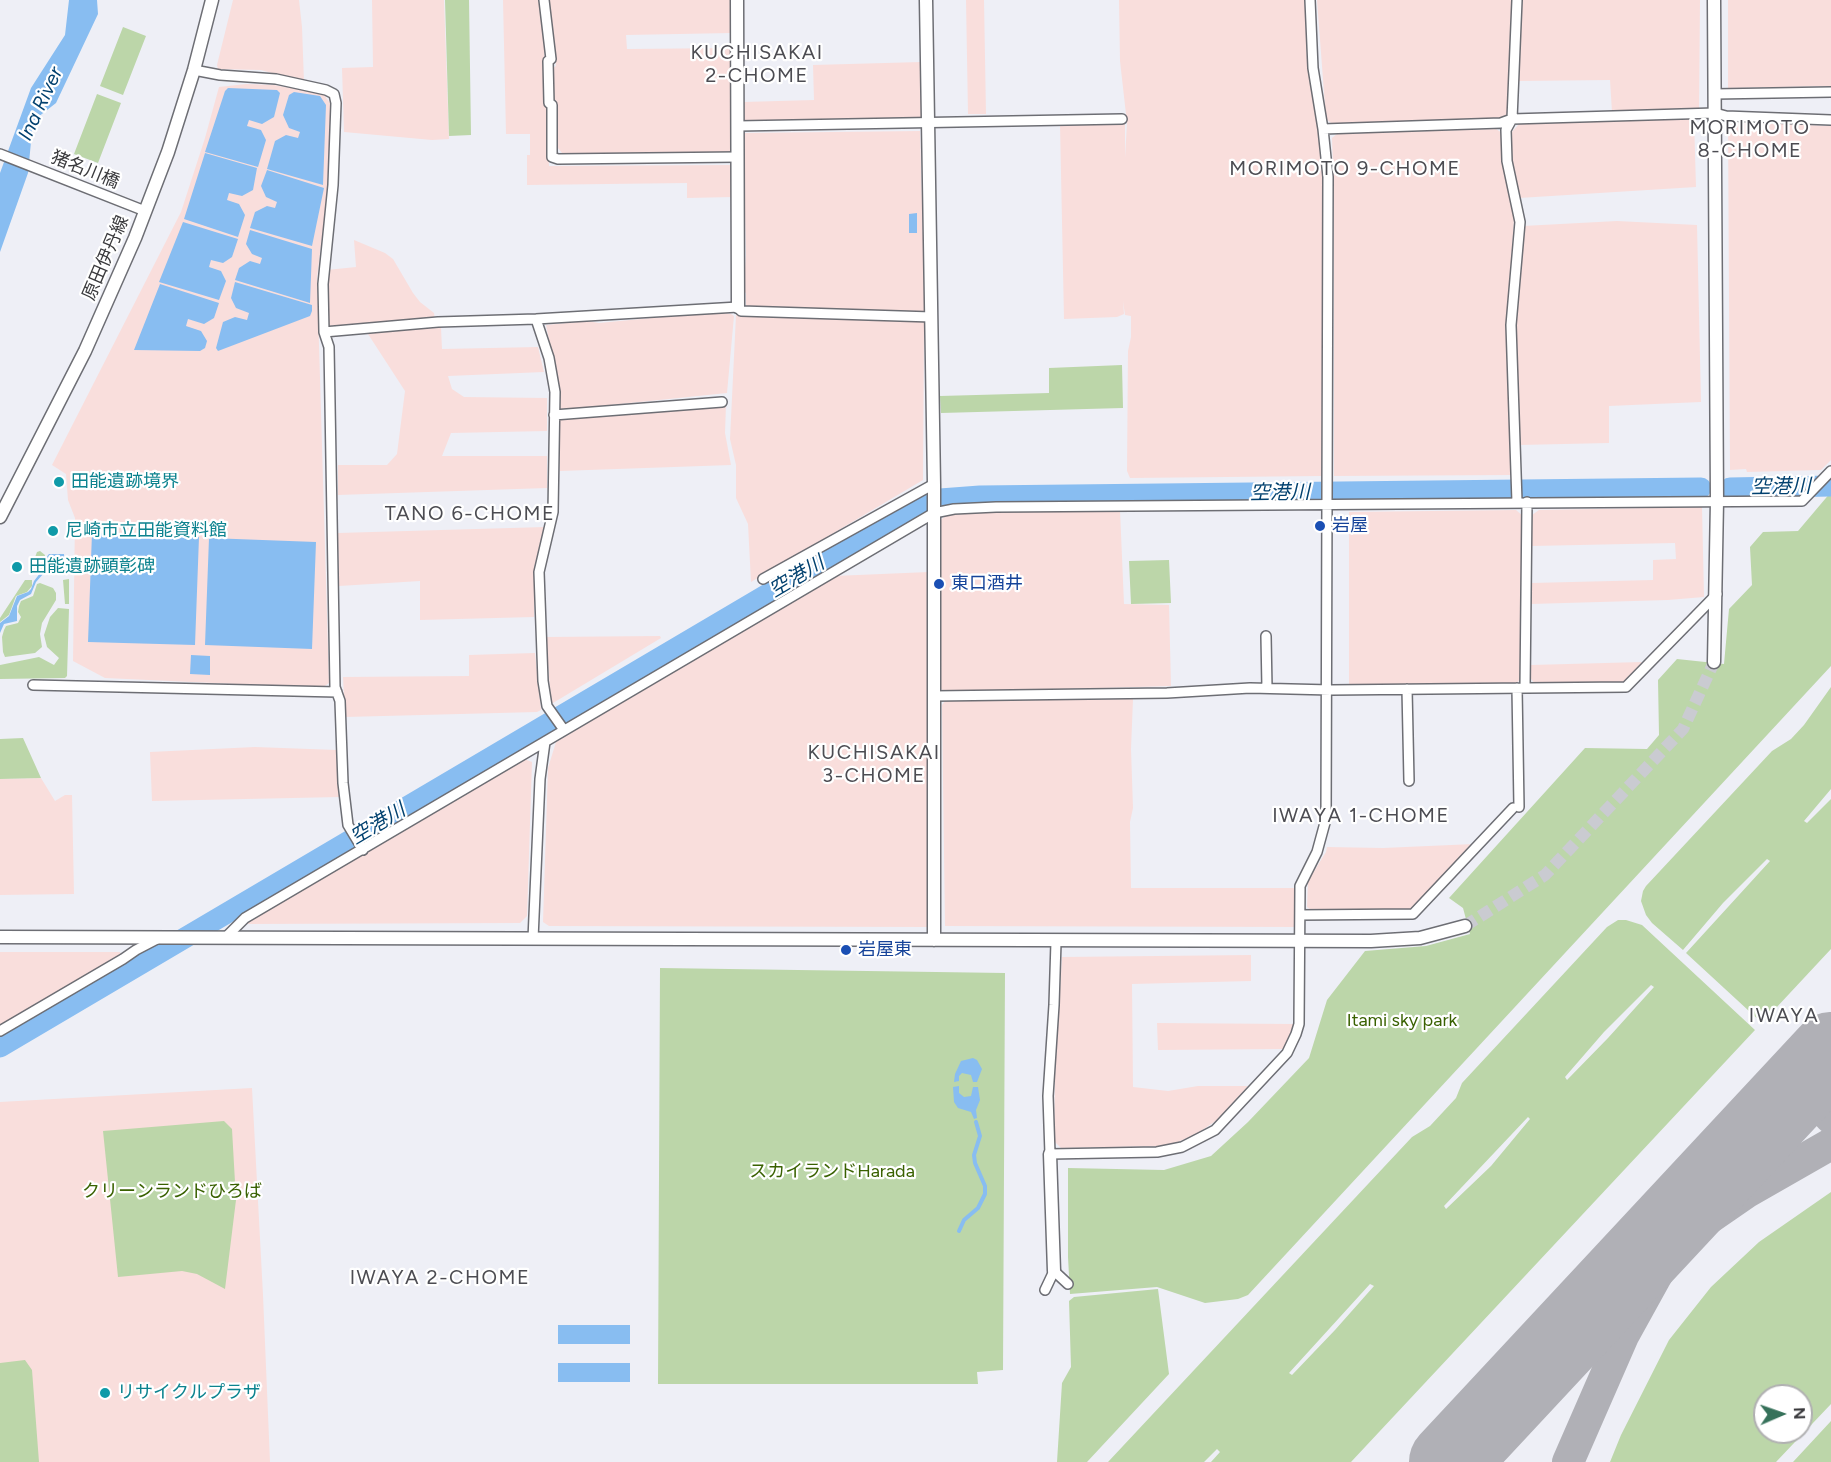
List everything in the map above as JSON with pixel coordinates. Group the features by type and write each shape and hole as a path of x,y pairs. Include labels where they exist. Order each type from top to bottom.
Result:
{"street":[{"name":"原田伊丹線","path":"0,517 85,351 145,212 168,152 194,70 212,0"},
{"path":"544,0 551,59 548,61 549,103 552,105 552,157 558,159 738,157"},
{"path":"737,0 738,307 741,311 932,317"},
{"path":"926,0 934,488 934,940"},
{"path":"1050,1154 1166,1151 1182,1147 1215,1130 1287,1053 1299,1024 1300,886 1317,852 1326,819 1328,177 1312,52 1310,0"},
{"path":"1300,915 1413,914 1516,808 1521,688 1520,500 1517,478 1511,325 1520,222 1508,161 1506,130 1512,119 1517,0"},
{"path":"1714,0 1717,501 1714,662"},
{"path":"194,70 220,75 276,79 326,90 334,94 336,103 333,185 322,284 324,332 329,347 335,687 340,701 343,783 350,828 362,848"},
{"path":"1715,94 1831,92"},
{"path":"1323,129 1501,123 1512,119 1715,113 1726,116 1831,120"},
{"path":"738,126 1122,118"},
{"name":"猪名川橋","path":"0,154 145,212"},
{"path":"324,332 438,322 536,319 738,307"},
{"path":"536,319 549,358 555,392 553,512 539,572 543,681 547,706 562,728"},
{"path":"554,415 722,402"},
{"path":"220,938 245,918 934,509 1327,501 1802,501 1830,473"},
{"path":"763,579 934,488"},
{"path":"934,696 1167,693 1267,688 1626,687 1717,594"},
{"path":"1266,636 1267,688"},
{"path":"33,685 337,692"},
{"path":"1407,689 1409,781"},
{"path":"533,939 540,779 545,742"},
{"path":"0,937 1300,942 1420,938 1465,926"},
{"path":"0,1031 159,938"},
{"path":"1045,1290 1054,1271 1048,1096 1056,942"},
{"path":"1054,1271 1068,1284"}],"shaded area":[{"path":"233,0 299,0 304,82 261,70 218,69 217,65"},
{"path":"372,0 444,0 449,139 432,140 344,132 342,68 373,67"},
{"path":"503,0 539,0 544,45 549,166 733,165 733,197 687,198 687,183 527,185 530,134 506,134"},
{"path":"549,0 732,0 732,33 626,35 627,49 732,48 732,153 562,153 558,148 556,100 552,100 551,69 556,66"},
{"path":"966,0 984,0 986,114 968,114"},
{"path":"1119,0 1305,0 1307,62 1318,131 1322,175 1322,476 1130,478 1127,471 1128,351 1131,316 1125,315 1123,301 1124,314 1117,317 1064,319 1060,124 1125,123 1125,158 1127,123 1120,61"},
{"path":"1317,0 1512,0 1507,115 1493,121 1336,127 1326,119"},
{"path":"1522,0 1700,0 1699,110 1612,112 1610,80 1518,81"},
{"path":"1728,0 1831,0 1831,86 1728,88"},
{"path":"921,62 922,118 917,120 743,121 743,102 814,100 813,65"},
{"path":"246,84 274,85 323,94 331,104 328,191 317,277 329,683 322,688 105,678 73,661 75,518 68,500 66,474 52,465 181,212 219,87"},
{"path":"1694,119 1696,187 1519,198 1512,170 1510,134 1520,123"},
{"path":"1728,122 1831,126 1831,460 1821,470 1747,472 1746,469 1730,470"},
{"path":"1496,129 1502,133 1505,171 1514,218 1507,323 1512,475 1334,476 1332,138 1337,134"},
{"path":"920,131 925,312 746,309 746,293 743,292 746,255 743,133"},
{"path":"1617,221 1697,225 1701,402 1609,406 1609,443 1519,445 1515,332 1523,226"},
{"path":"354,240 385,253 393,259 413,293 434,313 435,319 329,326 327,270 356,267"},
{"path":"714,312 734,316 727,393 562,410 560,408 546,325 587,321 599,323"},
{"path":"736,315 924,322 923,480 751,582 748,524 736,498 736,465 730,439"},
{"path":"441,328 442,349 538,347 544,372 448,376 452,389 464,397 547,398 547,431 451,433 442,456 547,456 547,488 338,495 338,465 387,465 397,454 405,391 368,334 371,330"},
{"path":"726,405 725,433 731,465 560,471 558,419"},
{"path":"1702,507 1704,597 1531,604 1531,583 1653,580 1653,560 1676,559 1675,543 1531,546 1532,515 1539,510"},
{"path":"1120,510 1124,604 1169,605 1171,686 1033,690 1032,692 946,692 941,689 940,521 946,515"},
{"path":"1516,510 1523,516 1521,679 1513,686 1349,687 1349,512"},
{"path":"545,527 534,567 534,617 420,620 420,581 339,586 338,533"},
{"path":"929,572 927,927 549,926 543,922 548,768 556,742 834,576"},
{"path":"660,636 661,638 553,703 551,702 546,637"},
{"path":"535,653 541,710 537,712 345,717 343,677 469,676 469,655"},
{"path":"1642,662 1623,684 1537,686 1531,679 1531,665"},
{"path":"1133,699 1131,888 1295,888 1296,927 945,926 942,705 945,701"},
{"path":"255,747 337,750 340,797 152,801 150,752"},
{"path":"524,759 532,762 527,916 520,923 247,924 248,922"},
{"path":"41,778 55,801 65,795 72,795 74,894 0,895 0,779"},
{"path":"1474,844 1412,911 1311,910 1307,907 1308,881 1327,847 1383,848"},
{"path":"0,952 120,952 121,955 0,1025"},
{"path":"1251,955 1251,981 1132,984 1133,1087 1168,1091 1198,1086 1248,1086 1217,1120 1198,1133 1162,1146 1061,1148 1054,1141 1055,1075 1062,957"},
{"path":"1157,1023 1293,1024 1283,1049 1158,1050"},
{"path":"252,1088 270,1462 0,1462 0,1102"}],"green space":[{"path":"445,0 469,0 471,135 449,136"},
{"path":"123,27 146,36 123,95 100,86"},
{"path":"97,94 121,103 98,163 74,154"},
{"path":"1122,365 1123,408 941,413 940,396 1049,393 1049,368"},
{"name":"Itami sky park","path":"1831,492 1831,666 1248,1295 1238,1299 1205,1303 1157,1287 1070,1294 1068,1168 1164,1170 1211,1156 1248,1122 1309,1058 1327,1000 1365,951 1426,946 1470,934 1463,908 1449,898 1585,748 1647,749 1659,735 1658,680 1677,659 1724,664 1729,609 1752,585 1750,547 1763,532 1798,531"},
{"path":"40,551 45,555 43,567 37,573 34,560 37,552"},
{"path":"50,557 62,557 63,569 50,570 47,568"},
{"path":"1169,560 1171,603 1131,604 1129,561"},
{"path":"69,579 69,604 65,604 63,580"},
{"path":"25,580 32,580 32,586 27,592 16,596 9,615 0,622 0,618"},
{"path":"37,584 53,588 56,593 56,600 42,623 40,634 42,647 35,653 5,657 2,637 4,630 6,626 18,623 21,617 18,612 21,601 33,596"},
{"path":"58,608 69,609 67,676 65,678 0,679 0,665 39,657 54,665 59,658 47,647 44,635 50,617"},
{"path":"1831,687 1831,789 1804,821 1807,823 1831,799 1831,949 1762,1023 1686,953 1770,861 1767,859 1723,903 1683,950 1646,915 1641,901 1643,891 1772,751 1791,739 1804,725"},
{"path":"23,738 41,778 0,779 0,739"},
{"path":"1618,920 1642,925 1755,1030 1351,1462 1211,1462 1220,1452 1217,1449 1204,1462 1108,1462 1412,1137 1430,1126 1456,1098 1462,1083 1607,927","holes":["1651,985 1654,987 1567,1080 1565,1077 1604,1032","1528,1117 1530,1119 1491,1166 1446,1209 1444,1206","1370,1284 1374,1286 1292,1375 1289,1373"]},
{"name":"スカイランドHarada","path":"660,968 1005,973 1003,1370 977,1372 978,1384 658,1384"},
{"name":"クリーンランドひろば","path":"224,1121 232,1129 236,1200 225,1289 197,1274 182,1271 118,1277 103,1131"},
{"path":"1831,1192 1831,1404 1813,1423 1813,1384 1753,1384 1753,1444 1793,1444 1776,1462 1610,1462 1621,1435 1669,1340 1711,1287 1759,1242"},
{"path":"1158,1289 1169,1374 1087,1462 1057,1462 1062,1383 1071,1367 1069,1301 1074,1297"},
{"path":"25,1360 32,1370 39,1462 0,1462 0,1363"},
{"path":"1831,1421 1831,1462 1793,1462 1810,1444 1813,1444 1813,1440"}],"water":[{"name":"Ina River","path":"69,0 97,0 98,14 56,103 33,121 28,173 0,252 0,173 31,88 65,35"},
{"path":"228,88 277,90 280,93 274,117 262,124 249,120 247,126 261,130 266,140 258,167 205,152 225,91"},
{"path":"294,92 320,96 326,105 323,185 267,169 275,141 286,135 298,138 300,132 289,128 283,115 289,95"},
{"path":"205,153 257,168 253,190 242,196 229,193 227,200 239,204 245,215 238,237 184,219"},
{"path":"267,170 324,188 312,246 250,228 255,212 267,206 275,208 277,202 266,197 261,186"},
{"path":"917,213 917,233 909,233 909,214"},
{"path":"183,222 238,239 232,257 223,263 211,260 209,267 221,271 226,281 219,300 159,282"},
{"path":"250,230 312,249 310,303 235,280 239,268 250,261 260,264 262,258 252,254 246,244"},
{"path":"235,282 312,305 310,316 218,351 216,348 223,322 235,317 247,320 249,313 236,308 231,298"},
{"path":"160,284 219,303 214,318 204,324 188,319 186,326 201,331 207,341 205,348 200,351 134,350"},
{"path":"92,533 199,537 195,645 88,642"},
{"path":"209,538 316,542 312,649 205,645"},
{"path":"49,554 64,554 65,571 44,573 36,582 31,594 20,600 17,606 17,621 4,624 0,633 0,623 9,616 17,596 31,589 44,568 44,560","holes":["50,557 62,557 62,570 49,571 46,569"]},
{"path":"191,655 210,656 210,675 190,674"},
{"path":"973,1058 977,1060 982,1069 977,1082 973,1082 971,1075 962,1073 959,1081 954,1082 961,1061"},
{"path":"959,1086 959,1093 964,1097 971,1096 973,1087 978,1087 980,1100 976,1110 977,1118 974,1119 971,1112 958,1108 954,1102 953,1087"},
{"path":"558,1325 630,1325 630,1344 558,1344"},
{"path":"558,1363 630,1363 630,1382 558,1382"}],"waterway":[{"name":"空港川","path":"1730,488 1831,486"},
{"name":"空港川","path":"0,1047 927,500 980,496 1701,488"},
{"path":"959,1231 964,1220 978,1208 985,1194 985,1186 975,1163 974,1155 980,1136 976,1122"}],"taxiway":[{"path":"1807,1078 1814,1100 1831,1118"},
{"path":"1568,1462 1623,1336 1660,1269 1701,1205 1773,1115"},
{"path":"1556,1346 1634,1275 1689,1232 1747,1192 1831,1144"}],"runway":[{"path":"1449,1462 1831,1052"}],"tunnel":[{"path":"1465,926 1545,875 1683,729 1714,662"}],"place":[{"name":"田能遺跡境界","path":"59,482"},
{"name":"岩屋","path":"1320,526"},
{"name":"尼崎市立田能資料館","path":"53,531"},
{"name":"田能遺跡顕彰碑","path":"17,567"},
{"name":"東口酒井","path":"939,584"},
{"name":"岩屋東","path":"846,950"},
{"name":"リサイクルプラザ","path":"105,1393"}],"district":[{"name":"KUCHISAKAI 2-CHOME","path":"757,64"},
{"name":"MORIMOTO 8-CHOME","path":"1750,140"},
{"name":"MORIMOTO 9-CHOME","path":"1345,169"},
{"name":"TANO 6-CHOME","path":"470,514"},
{"name":"KUCHISAKAI 3-CHOME","path":"874,764"},
{"name":"IWAYA 1-CHOME","path":"1361,816"},
{"name":"IWAYA","path":"1784,1016"},
{"name":"IWAYA 2-CHOME","path":"440,1278"}]}
